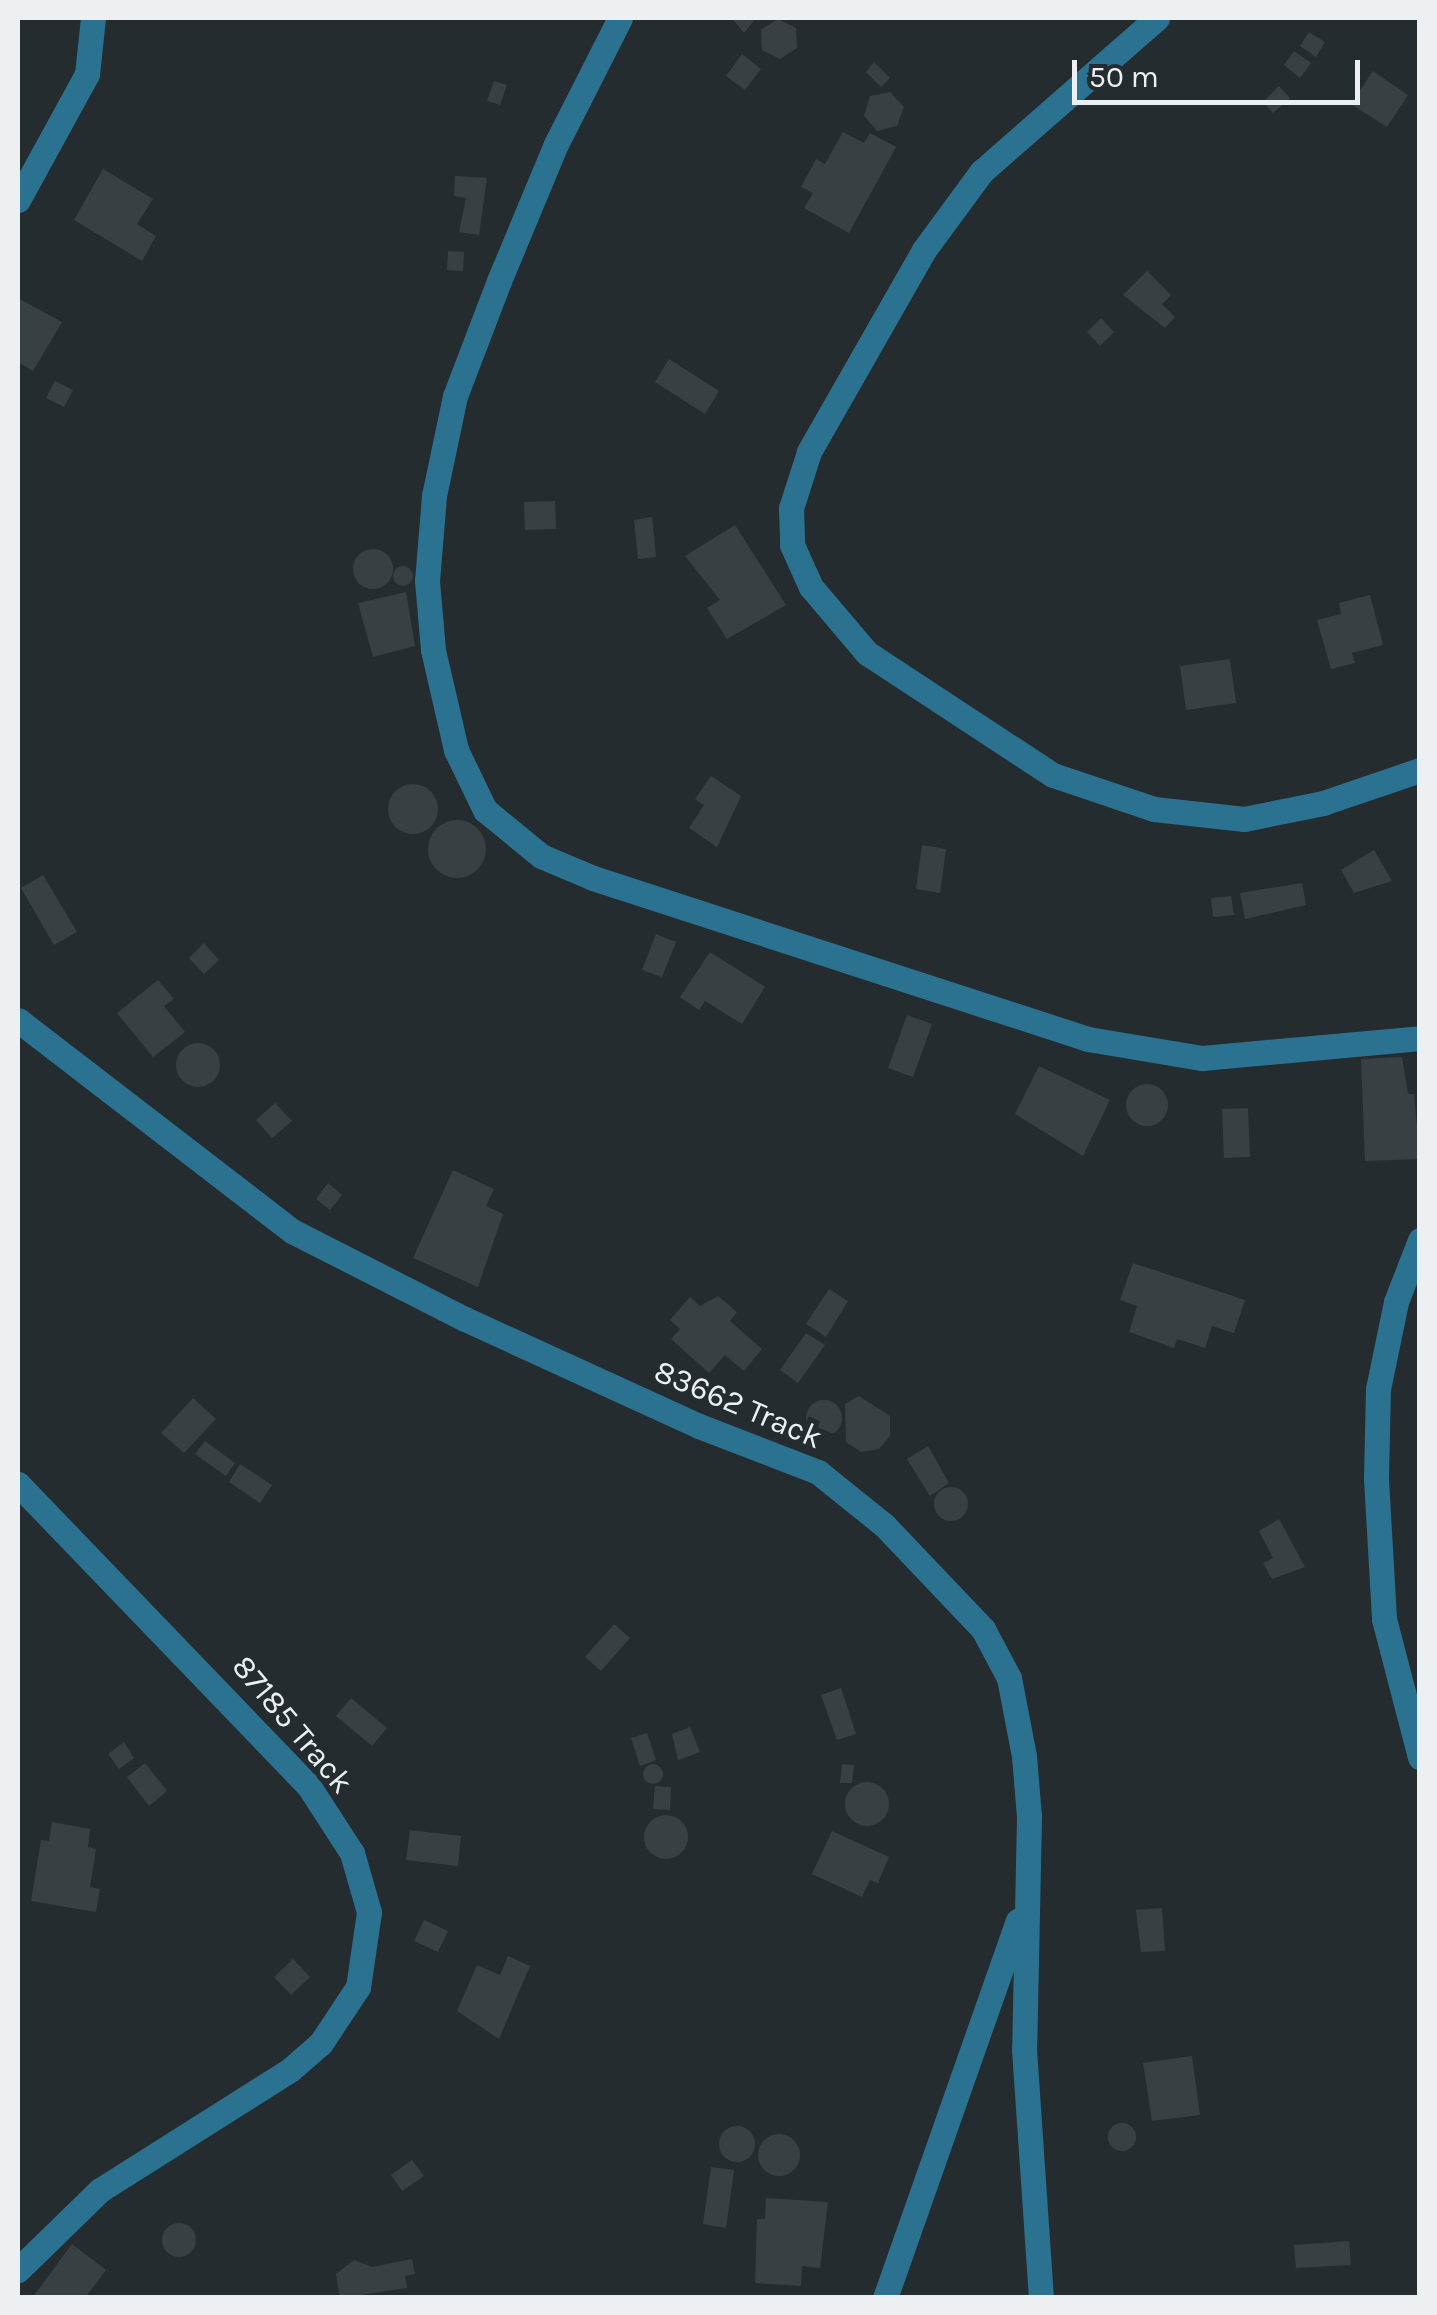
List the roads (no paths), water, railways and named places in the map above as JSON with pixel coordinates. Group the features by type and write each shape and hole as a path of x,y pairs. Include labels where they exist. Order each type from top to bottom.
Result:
{"street":[{"path":"18,200 87,74 93,18"},
{"path":"620,18 556,144 498,281 455,396 434,496 427,580 432,650 456,750 485,810 541,856 593,878 1088,1040 1202,1058 1420,1038"},
{"path":"1157,18 982,171 924,250 810,452 791,508 792,546 828,612 868,653 1053,774 1154,809 1244,819 1323,803 1420,770"},
{"name":"83662 Track","path":"18,1020 292,1231 465,1319 699,1426 818,1472 884,1525 983,1629 1009,1678 1029,1817 1024,1907 1024,2049 1040,2298"},
{"path":"1420,1240 1396,1302 1378,1389 1376,1479 1384,1618 1420,1757"},
{"name":"87185 Track","path":"18,1484 308,1785 352,1853 369,1912 358,1987 321,2043 290,2070 100,2190 18,2270"},
{"path":"885,2298 1024,1907"}]}
